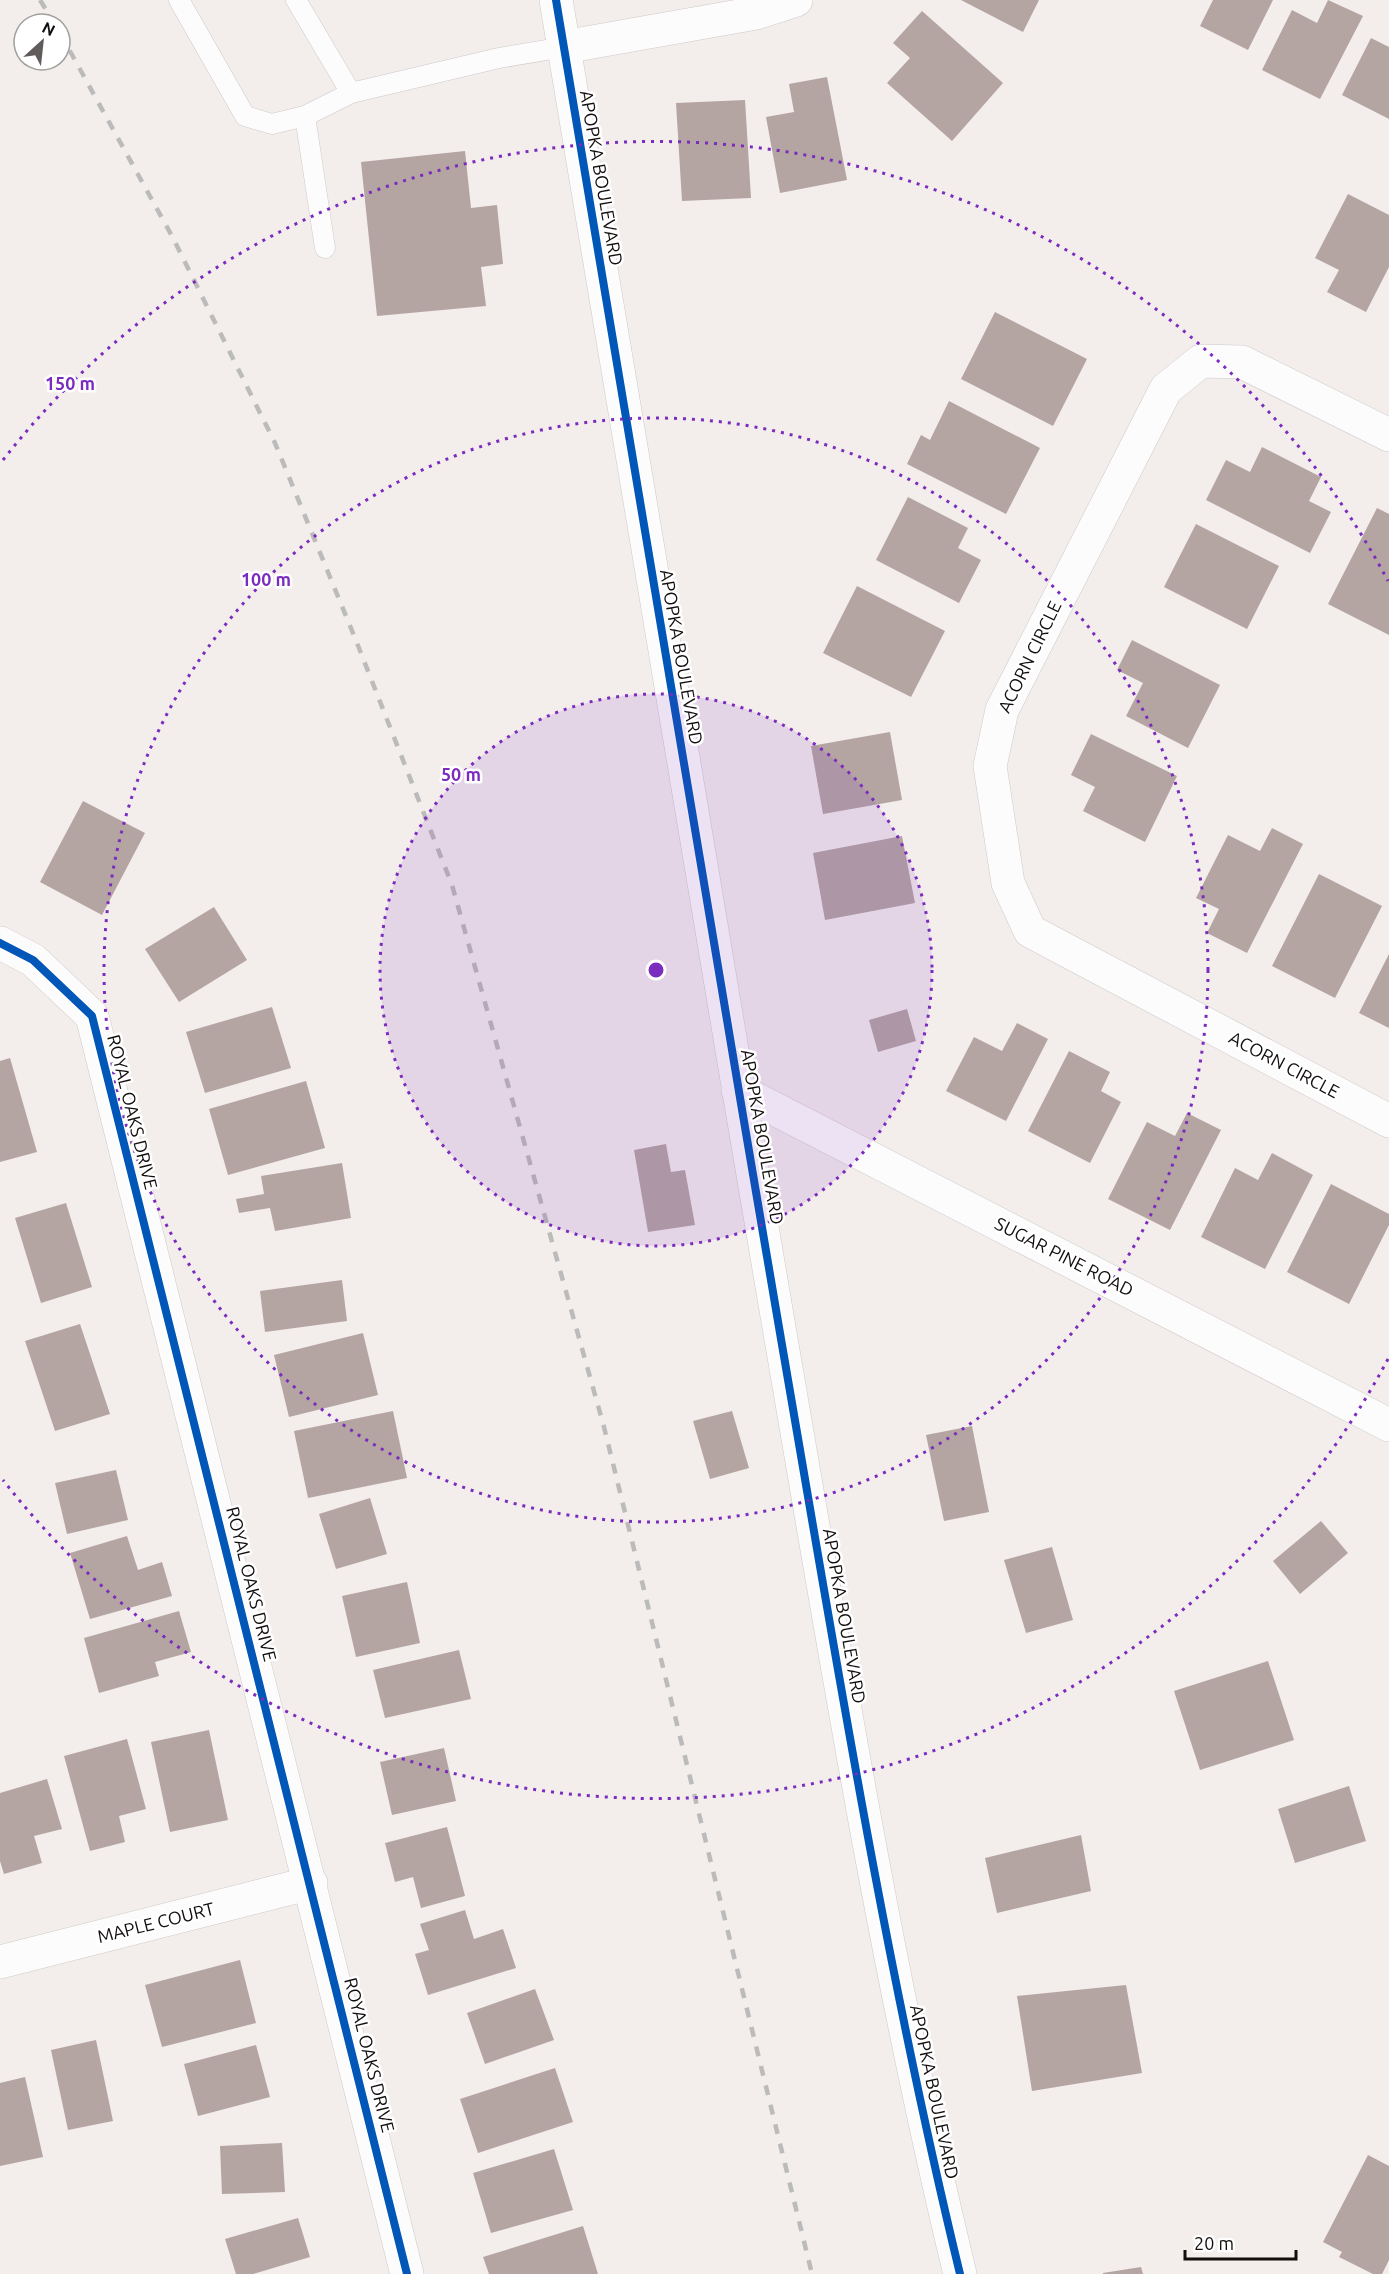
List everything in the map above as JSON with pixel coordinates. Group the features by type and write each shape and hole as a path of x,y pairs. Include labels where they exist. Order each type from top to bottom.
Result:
{"street":[{"name":"APOPKA BOULEVARD","path":"556,0 738,1090 879,1905 935,2169 960,2274"},
{"path":"564,47 756,13 796,0"},
{"name":"ACORN CIRCLE","path":"1389,435 1242,362 1201,362 1166,389 1002,710 990,766 1008,884 1030,931 1389,1121"},
{"name":"ROYAL OAKS DRIVE","path":"0,943 33,960 92,1016 311,1883 407,2274"},
{"name":"SUGAR PINE ROAD","path":"738,1090 1389,1424"},
{"name":"MAPLE COURT","path":"0,1962 311,1883"}],"lane":[{"path":"179,0 245,116 272,124 304,116 351,93 499,58 564,47"},
{"path":"296,0 351,93"},
{"path":"304,116 325,248"}],"building":[{"path":"961,0 1039,0 1023,32"},
{"path":"1213,0 1273,0 1248,50 1200,26"},
{"path":"1328,0 1363,16 1320,99 1262,70 1292,10 1317,23"},
{"path":"922,11 1003,83 952,141 887,83 910,58 893,43"},
{"path":"1371,38 1389,47 1389,119 1342,95"},
{"path":"827,77 847,180 780,193 766,117 794,112 789,84"},
{"path":"745,100 751,198 682,201 676,103"},
{"path":"465,151 471,208 497,205 503,264 481,267 486,306 377,316 361,162"},
{"path":"1348,194 1389,215 1389,267 1366,312 1327,292 1339,270 1315,258"},
{"path":"995,312 1087,359 1053,426 961,379"},
{"path":"949,401 1040,448 1006,514 907,464 921,435 930,440"},
{"path":"1262,447 1321,477 1309,501 1331,512 1310,553 1206,500 1226,460 1250,472"},
{"path":"908,497 968,528 958,548 981,560 959,603 876,560"},
{"path":"1377,508 1389,514 1389,635 1328,604"},
{"path":"1196,524 1279,566 1247,629 1164,587"},
{"path":"857,586 945,631 911,697 823,653"},
{"path":"1132,640 1220,685 1188,748 1126,716 1143,683 1117,670"},
{"path":"890,732 902,800 823,814 811,746"},
{"path":"1091,734 1177,776 1145,842 1083,811 1095,787 1071,775"},
{"path":"83,801 145,833 102,915 40,882"},
{"path":"1272,828 1303,844 1247,953 1207,933 1219,909 1196,898 1228,835 1260,851"},
{"path":"902,836 915,903 825,920 813,853"},
{"path":"1319,874 1382,906 1335,998 1272,966"},
{"path":"214,907 247,960 179,1002 145,949"},
{"path":"1389,954 1389,1028 1359,1013"},
{"path":"272,1007 291,1068 205,1093 186,1032"},
{"path":"907,1009 916,1041 878,1052 869,1020"},
{"path":"1017,1023 1048,1039 1006,1121 946,1091 974,1037 1002,1051"},
{"path":"1069,1051 1110,1072 1101,1091 1121,1102 1090,1163 1028,1131"},
{"path":"10,1058 37,1152 0,1162 0,1061"},
{"path":"306,1081 325,1148 228,1175 209,1109"},
{"path":"1187,1113 1221,1130 1170,1230 1108,1199 1147,1122 1175,1136"},
{"path":"666,1144 671,1172 685,1170 695,1225 648,1232 634,1150"},
{"path":"1272,1153 1313,1175 1265,1269 1201,1237 1235,1168 1258,1180"},
{"path":"342,1163 351,1218 275,1231 270,1208 239,1213 236,1199 264,1194 261,1176"},
{"path":"1331,1184 1389,1214 1389,1225 1349,1304 1287,1272"},
{"path":"66,1203 92,1287 41,1303 15,1218"},
{"path":"342,1280 347,1321 265,1332 260,1291"},
{"path":"80,1324 110,1414 55,1431 25,1341"},
{"path":"363,1333 378,1395 289,1417 274,1355"},
{"path":"393,1411 407,1478 308,1498 294,1431"},
{"path":"732,1411 749,1468 710,1479 693,1421"},
{"path":"972,1426 989,1512 944,1521 926,1435"},
{"path":"116,1470 128,1520 67,1534 55,1483"},
{"path":"370,1498 387,1554 336,1569 319,1514"},
{"path":"1321,1521 1348,1553 1300,1594 1273,1561"},
{"path":"127,1536 138,1570 162,1562 172,1596 90,1619 70,1553"},
{"path":"1052,1547 1073,1620 1026,1633 1004,1560"},
{"path":"407,1582 420,1643 356,1657 342,1596"},
{"path":"179,1611 191,1652 155,1662 159,1676 99,1693 84,1638"},
{"path":"459,1650 471,1699 385,1718 373,1670"},
{"path":"1268,1661 1294,1740 1200,1770 1174,1691"},
{"path":"209,1730 228,1820 170,1832 151,1742"},
{"path":"127,1739 146,1809 119,1816 125,1842 90,1851 64,1756"},
{"path":"444,1748 456,1801 392,1815 380,1762"},
{"path":"47,1779 62,1829 34,1836 42,1863 4,1874 0,1861 0,1793"},
{"path":"1349,1786 1366,1841 1295,1863 1278,1809"},
{"path":"447,1827 465,1896 421,1908 413,1877 395,1882 385,1843"},
{"path":"1081,1835 1091,1891 997,1913 985,1858"},
{"path":"465,1910 474,1939 503,1929 516,1968 428,1995 415,1954 429,1950 420,1924"},
{"path":"240,1960 256,2023 162,2047 145,1985"},
{"path":"1126,1985 1142,2073 1032,2091 1017,1996"},
{"path":"535,1989 554,2040 485,2064 467,2013"},
{"path":"96,2040 113,2121 68,2130 51,2050"},
{"path":"256,2045 270,2097 198,2116 184,2064"},
{"path":"555,2068 573,2122 478,2153 460,2099"},
{"path":"25,2077 43,2157 0,2166 0,2083"},
{"path":"282,2143 285,2192 222,2194 220,2146"},
{"path":"554,2149 573,2210 491,2233 473,2173"},
{"path":"1368,2155 1389,2166 1389,2260 1382,2274 1373,2274 1339,2257 1342,2252 1323,2242"},
{"path":"298,2218 310,2257 253,2274 236,2274 225,2239"},
{"path":"583,2226 598,2274 489,2274 483,2257"},
{"path":"1141,2267 1143,2274 1103,2274 1103,2273"}],"railway":[{"path":"40,0 48,12"},
{"path":"72,55 173,238 275,443 452,885 604,1427 812,2274"}],"cycle path":[{"path":"556,0 842,1691 908,2042 960,2274"},
{"path":"0,943 33,960 92,1016 407,2274"}]}
